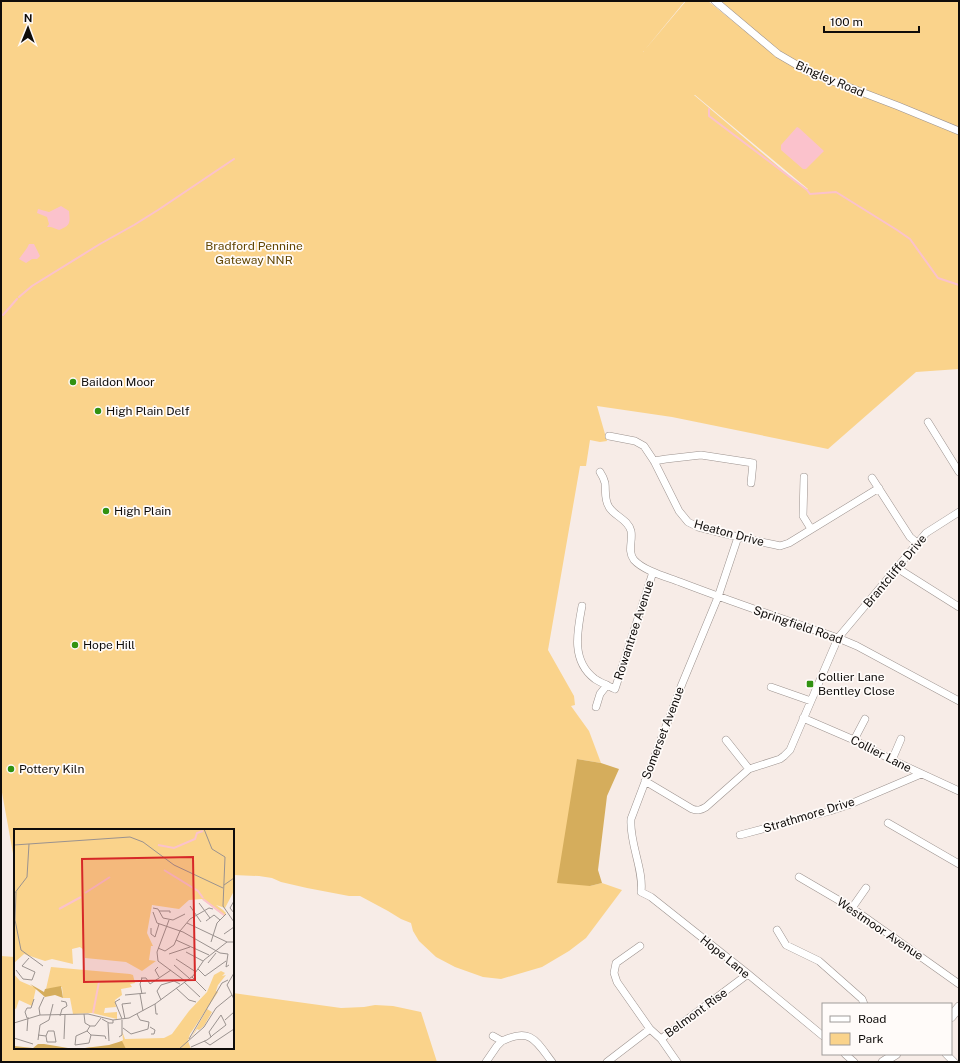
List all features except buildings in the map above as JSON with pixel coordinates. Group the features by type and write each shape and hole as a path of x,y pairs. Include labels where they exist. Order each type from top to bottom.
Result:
{"street":[{"name":"Bingley Road","path":"715,1 778,54 809,72 959,131"},
{"path":"928,422 959,472"},
{"name":"Heaton Drive","path":"609,436 635,441 644,446 654,461 680,511 688,522 698,527 780,546 790,543 879,488"},
{"path":"654,461 701,454 754,464 751,483"},
{"name":"Springfield Road","path":"600,472 605,483 606,500 609,508 626,522 630,530 630,551 633,558 640,566 718,597 838,638 856,646 959,701"},
{"path":"804,477 803,516 811,529"},
{"path":"872,478 910,537 917,543"},
{"name":"Brantcliffe Drive","path":"748,769 780,759 787,754 838,638 926,532 959,512"},
{"name":"Somerset Avenue","path":"640,873 631,824 633,814 682,684 718,597 738,537"},
{"path":"897,568 959,607"},
{"name":"Rowantree Avenue","path":"607,685 615,688 653,572"},
{"path":"582,606 577,636 577,648 580,658 589,674 596,680 607,685 600,694 596,707"},
{"path":"771,688 811,700"},
{"name":"Collier Lane","path":"803,718 854,740 892,760 959,791"},
{"path":"854,740 865,719"},
{"path":"892,760 901,739"},
{"path":"645,781 692,809 697,811 702,810 748,769 726,740"},
{"name":"Strathmore Drive","path":"740,835 848,805 921,774"},
{"path":"888,823 959,864"},
{"name":"Hope Lane","path":"640,873 642,888 641,892 651,897 822,1035"},
{"name":"Westmoor Avenue","path":"799,877 852,908 959,984"},
{"path":"852,908 866,888"},
{"path":"777,930 786,945 820,962 862,999 864,1003"},
{"path":"640,946 616,963 614,973 617,982 650,1029"},
{"name":"Belmont Rise","path":"607,1062 650,1029 661,1039 748,974"},
{"path":"952,1016 959,1007"},
{"path":"486,1062 502,1041 518,1035 524,1035 537,1041 552,1062"},
{"path":"493,1036 502,1041"},
{"path":"661,1039 677,1062"},
{"path":"846,1055 854,1062"},
{"path":"882,1062 894,1055"}],"green space":[{"name":"Baildon Moor","path":"1,1 685,1 643,52 686,1 708,1 776,56 715,1 959,1 959,369 916,372 828,449 672,417 597,406 607,441 600,442 590,440 586,466 580,466 548,650 574,696 575,705 571,706 589,731 601,763 577,759 590,886 602,883 622,890 586,938 569,951 542,967 501,979 483,977 455,967 436,957 419,941 413,931 411,923 360,896 349,896 307,888 281,882 272,878 234,875 234,829 14,829 14,859 1,787","holes":["694,95 695,95 808,189 806,190"]},
{"path":"1,956 14,957 14,1049 234,1049 234,993 341,1008 375,1005 393,1006 421,1012 437,1062 1,1062"}],"shaded area":[{"path":"797,127 824,151 806,169 803,169 781,150 781,145"},
{"path":"61,206 69,211 68,225 59,230 47,227 49,224 47,217 37,213 38,209 49,212"},
{"path":"29,244 34,244 40,256 37,259 32,259 26,263 19,259"},
{"path":"577,759 601,763 619,769 607,796 598,870 602,883 590,886 557,883"}],"waterway":[{"path":"709,109 709,116 807,190 810,194 836,192 910,239 938,278 959,285"},
{"path":"19,297 32,286 158,210 234,159"},
{"path":"3,315 17,299"}],"place":[{"name":"Baildon Moor","path":"73,382"},
{"name":"High Plain Delf","path":"98,411"},
{"name":"High Plain","path":"106,511"},
{"name":"Hope Hill","path":"75,645"},
{"name":"Collier Lane Bentley Close","path":"810,684"},
{"name":"Pottery Kiln","path":"11,769"}],"park label":[{"name":"Bradford Pennine Gateway NNR","path":"254,253"}]}
